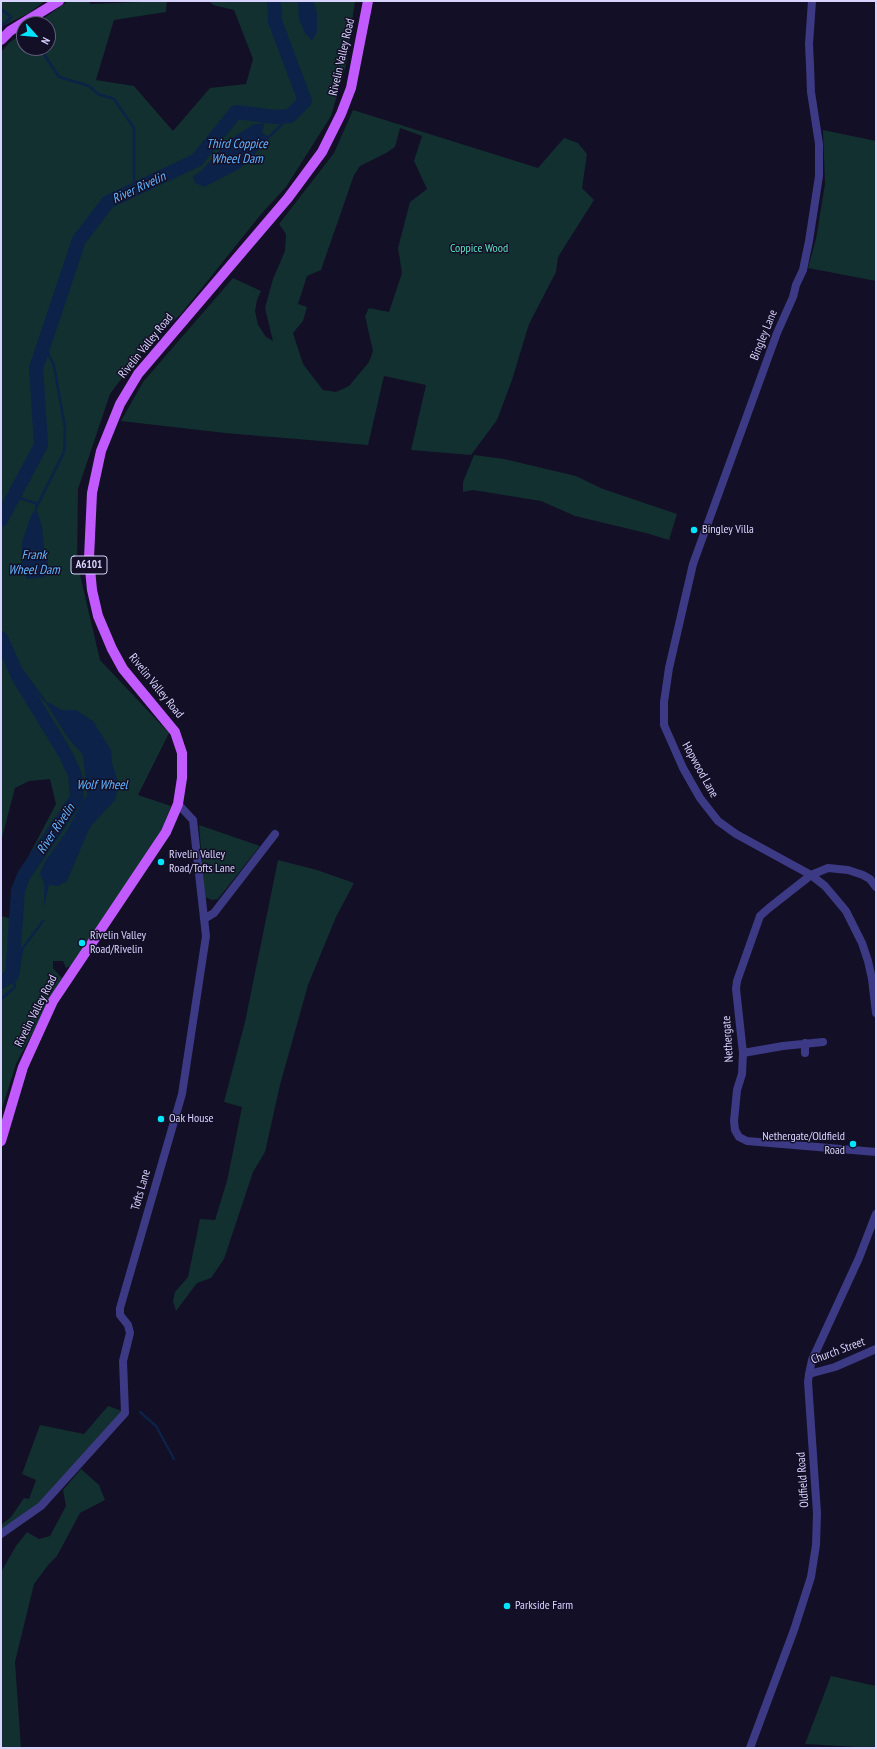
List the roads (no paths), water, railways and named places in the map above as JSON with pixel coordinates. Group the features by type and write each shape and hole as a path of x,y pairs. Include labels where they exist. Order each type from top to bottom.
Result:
{"main road":[{"path":"1,40 10,31 59,1"},
{"name":"Rivelin Valley Road","path":"1,1141 23,1067 53,1002 62,985 159,843 178,804 183,773 180,742 170,724 140,691 118,662 103,629 96,607 90,575 89,558 92,493 97,465 108,432 120,404 138,374 288,198 322,152 337,124 351,88 368,1"}],"street":[{"name":"Bingley Lane","path":"669,668 693,564 777,333 803,270 819,176 819,144 811,92 809,44 812,1"},
{"name":"Hopwood Lane","path":"669,668 664,702 664,725 683,768 700,798 709,811 728,829 811,875"},
{"name":"Tofts Lane","path":"1,1534 41,1506 125,1413 123,1362 130,1333 128,1325 120,1315 120,1308 182,1094 206,936 193,820 178,804"},
{"path":"204,919 214,913 275,834"},
{"name":"Nethergate","path":"876,887 870,879 863,875 848,870 828,868 811,875 760,916 737,981 736,989 743,1053 742,1074 737,1090 734,1121 735,1130 741,1138 747,1142 876,1152"},
{"path":"811,875 835,897 846,911 854,926 868,961 876,1013"},
{"path":"743,1053 805,1043 823,1042"},
{"path":"805,1043 806,1053"},
{"name":"Oldfield Road","path":"750,1748 794,1630 811,1577 816,1545 817,1513 810,1411 809,1374 812,1360 859,1258 876,1214"},
{"name":"Church Street","path":"809,1374 835,1367 876,1349"}],"water":[{"path":"298,1 313,1 317,12 317,31 312,41 305,33 299,20"},
{"name":"Third Coppice Wheel Dam","path":"254,124 264,124 262,133 269,137 257,152 239,169 204,187 195,183 193,176 201,171 228,141"},
{"name":"Frank Wheel Dam","path":"36,508 42,526 44,548 48,564 45,577 27,579 21,566 22,543 30,518"},
{"name":"Wolf Wheel","path":"44,700 62,710 76,710 93,721 111,750 112,763 119,785 115,800 90,827 67,881 58,886 49,885 44,907 44,884 40,873 46,860 66,832 87,795 83,755 68,738"}],"waterway":[{"name":"River Rivelin","path":"1,520 41,445 36,368 79,240 108,202 197,160 236,112 275,117 290,116 305,101 275,21 274,1"},
{"path":"1,9 11,17 1,27"},
{"path":"45,56 59,77 89,86 98,94 114,99 134,128 134,180 139,187"},
{"name":"River Rivelin","path":"262,124 265,114"},
{"path":"269,137 290,116"},
{"path":"36,508 64,452 65,428 54,366 44,345"},
{"path":"14,496 38,504"},
{"name":"River Rivelin","path":"1,638 18,676 66,755 75,775 77,798 24,875 18,890 12,975 1,982"},
{"path":"15,668 21,669 44,700"},
{"path":"1,999 15,987 12,975 18,974 22,949 43,921"},
{"path":"140,1412 156,1426 174,1459"}],"place":[{"name":"Bingley Villa","path":"694,530"},
{"name":"Rivelin Valley Road/Tofts Lane","path":"161,862"},
{"name":"Rivelin Valley Road/Rivelin","path":"82,943"},
{"name":"Oak House","path":"161,1119"},
{"name":"Nethergate/Oldfield Road","path":"853,1144"},
{"name":"Parkside Farm","path":"507,1606"}],"park label":[{"name":"Coppice Wood","path":"479,249"}]}
